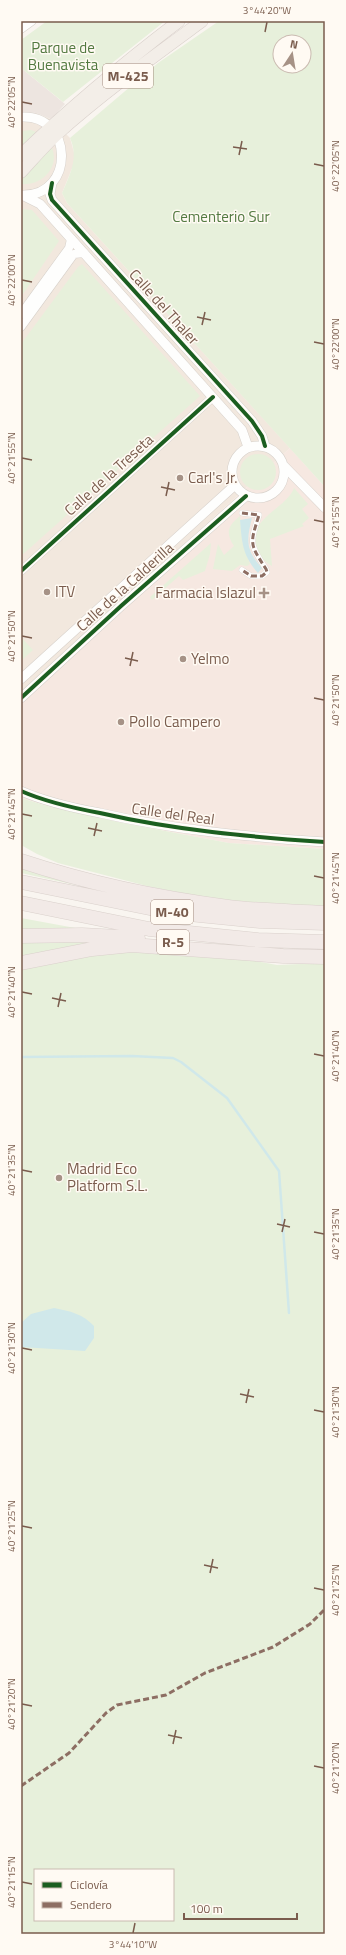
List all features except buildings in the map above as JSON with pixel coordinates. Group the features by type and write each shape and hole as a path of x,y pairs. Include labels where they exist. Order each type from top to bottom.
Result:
{"highway":[{"path":"21,851 58,868 155,895"},
{"path":"21,861 129,891 155,895"},
{"name":"M-40","path":"21,882 169,912 260,921 325,924"},
{"name":"M-40","path":"155,895 229,907 325,913"},
{"name":"M-40","path":"21,903 149,929 258,940 325,942"},
{"name":"R-5","path":"21,936 119,936 325,956"},
{"name":"M-40","path":"21,963 92,949 132,945 283,956 325,956"}],"main road":[{"name":"M-425","path":"21,172 53,131 131,57 179,21"},
{"name":"M-425","path":"21,154 202,21"}],"street":[{"path":"21,29 32,21"},
{"path":"21,118 27,117 39,121 53,131 61,145 62,159 60,170 52,183 39,192 22,195"},
{"name":"Calle del Thaler","path":"52,183 50,194 52,200 252,422 262,436 265,446"},
{"name":"Calle del Thaler","path":"22,195 40,204 84,253 244,432 248,447"},
{"path":"21,314 69,248 71,239"},
{"path":"21,327 74,254 84,253"},
{"name":"Calle de la Treseta","path":"21,571 213,397"},
{"path":"284,466 284,478 279,488 269,496 258,498 246,496 235,485 231,473 234,461 241,451 248,447 265,446 278,454 284,466 325,508"},
{"name":"Calle de la Calderilla","path":"21,679 235,485"},
{"name":"Calle de la Calderilla","path":"21,698 121,606 246,496"},
{"path":"242,514 259,515 251,540 253,550 266,568 267,572 262,576 250,576 242,570"},
{"name":"Calle del Real","path":"21,791 59,804 127,819 218,832 325,842"}],"shaded area":[{"path":"21,68 65,104 51,119 36,113 21,112"},
{"path":"21,112 36,113 51,119 70,138 75,156 73,166 62,193 67,203 290,448 21,692"},
{"path":"290,448 325,487 325,849 229,843 123,823 51,807 21,798 21,692"}],"green space":[{"name":"Parque de Buenavista","path":"47,21 165,21 63,102 21,68 21,40"},
{"name":"Cementerio Sur","path":"219,21 325,21 325,487 67,203 62,193 74,159 73,145 70,138 158,63"},
{"path":"31,130 36,132 21,147 21,139 23,139 21,131"},
{"path":"52,148 54,155 53,162 51,169 47,174 42,179 35,182 21,184 21,177"},
{"path":"21,209 32,210 59,241 21,297"},
{"path":"82,264 200,396 21,556 21,344 78,267"},
{"path":"262,454 271,459 275,465 275,479 271,485 262,490 254,490 245,485 241,479 240,468 245,459 251,455"},
{"path":"294,488 308,504 302,509 309,518 302,524 304,526 270,539 272,566 260,555 256,545 255,536 257,528 269,514 284,502"},
{"path":"240,516 243,545 250,564 247,566 240,565 232,571 213,569 218,544 224,555 234,546 229,537 229,530 230,526"},
{"path":"211,543 210,554 205,571 183,580 179,576 152,600 150,597"},
{"path":"21,637 33,650 21,661"},
{"path":"21,798 51,807 123,823 229,843 325,849 325,909 229,903 147,886 58,863 21,845"},
{"path":"21,868 76,885 21,873"},
{"path":"21,918 277,965 325,963 325,1934 21,1934"}],"water":[{"path":"252,518 248,539 250,550 262,568 258,573 246,554 241,535 240,520"},
{"path":"54,1308 76,1314 94,1326 94,1338 85,1351 21,1347 21,1323 31,1314"}],"waterway":[{"path":"21,1057 132,1056 173,1058 181,1062 227,1098 279,1171 289,1313"}],"marked path":[{"path":"242,513 259,515 254,532 253,543 256,554 267,572 262,576 251,576 242,570"},
{"path":"21,1786 69,1753 106,1713 117,1705 166,1695 205,1673 273,1647 310,1624 325,1609"}],"cycle path":[{"path":"52,183 50,194 52,200 252,421 262,436 265,446"},
{"path":"21,571 213,397"},
{"path":"21,698 121,606 246,496"},
{"path":"21,791 70,807 156,824 240,835 325,842"}],"place":[{"name":"Carl's Jr.","path":"180,478"},
{"name":"ITV","path":"47,592"},
{"name":"Farmacia Islazul","path":"264,593"},
{"name":"Yelmo","path":"183,659"},
{"name":"Pollo Campero","path":"121,722"},
{"name":"Madrid Eco Platform S.L.","path":"59,1178"}]}
